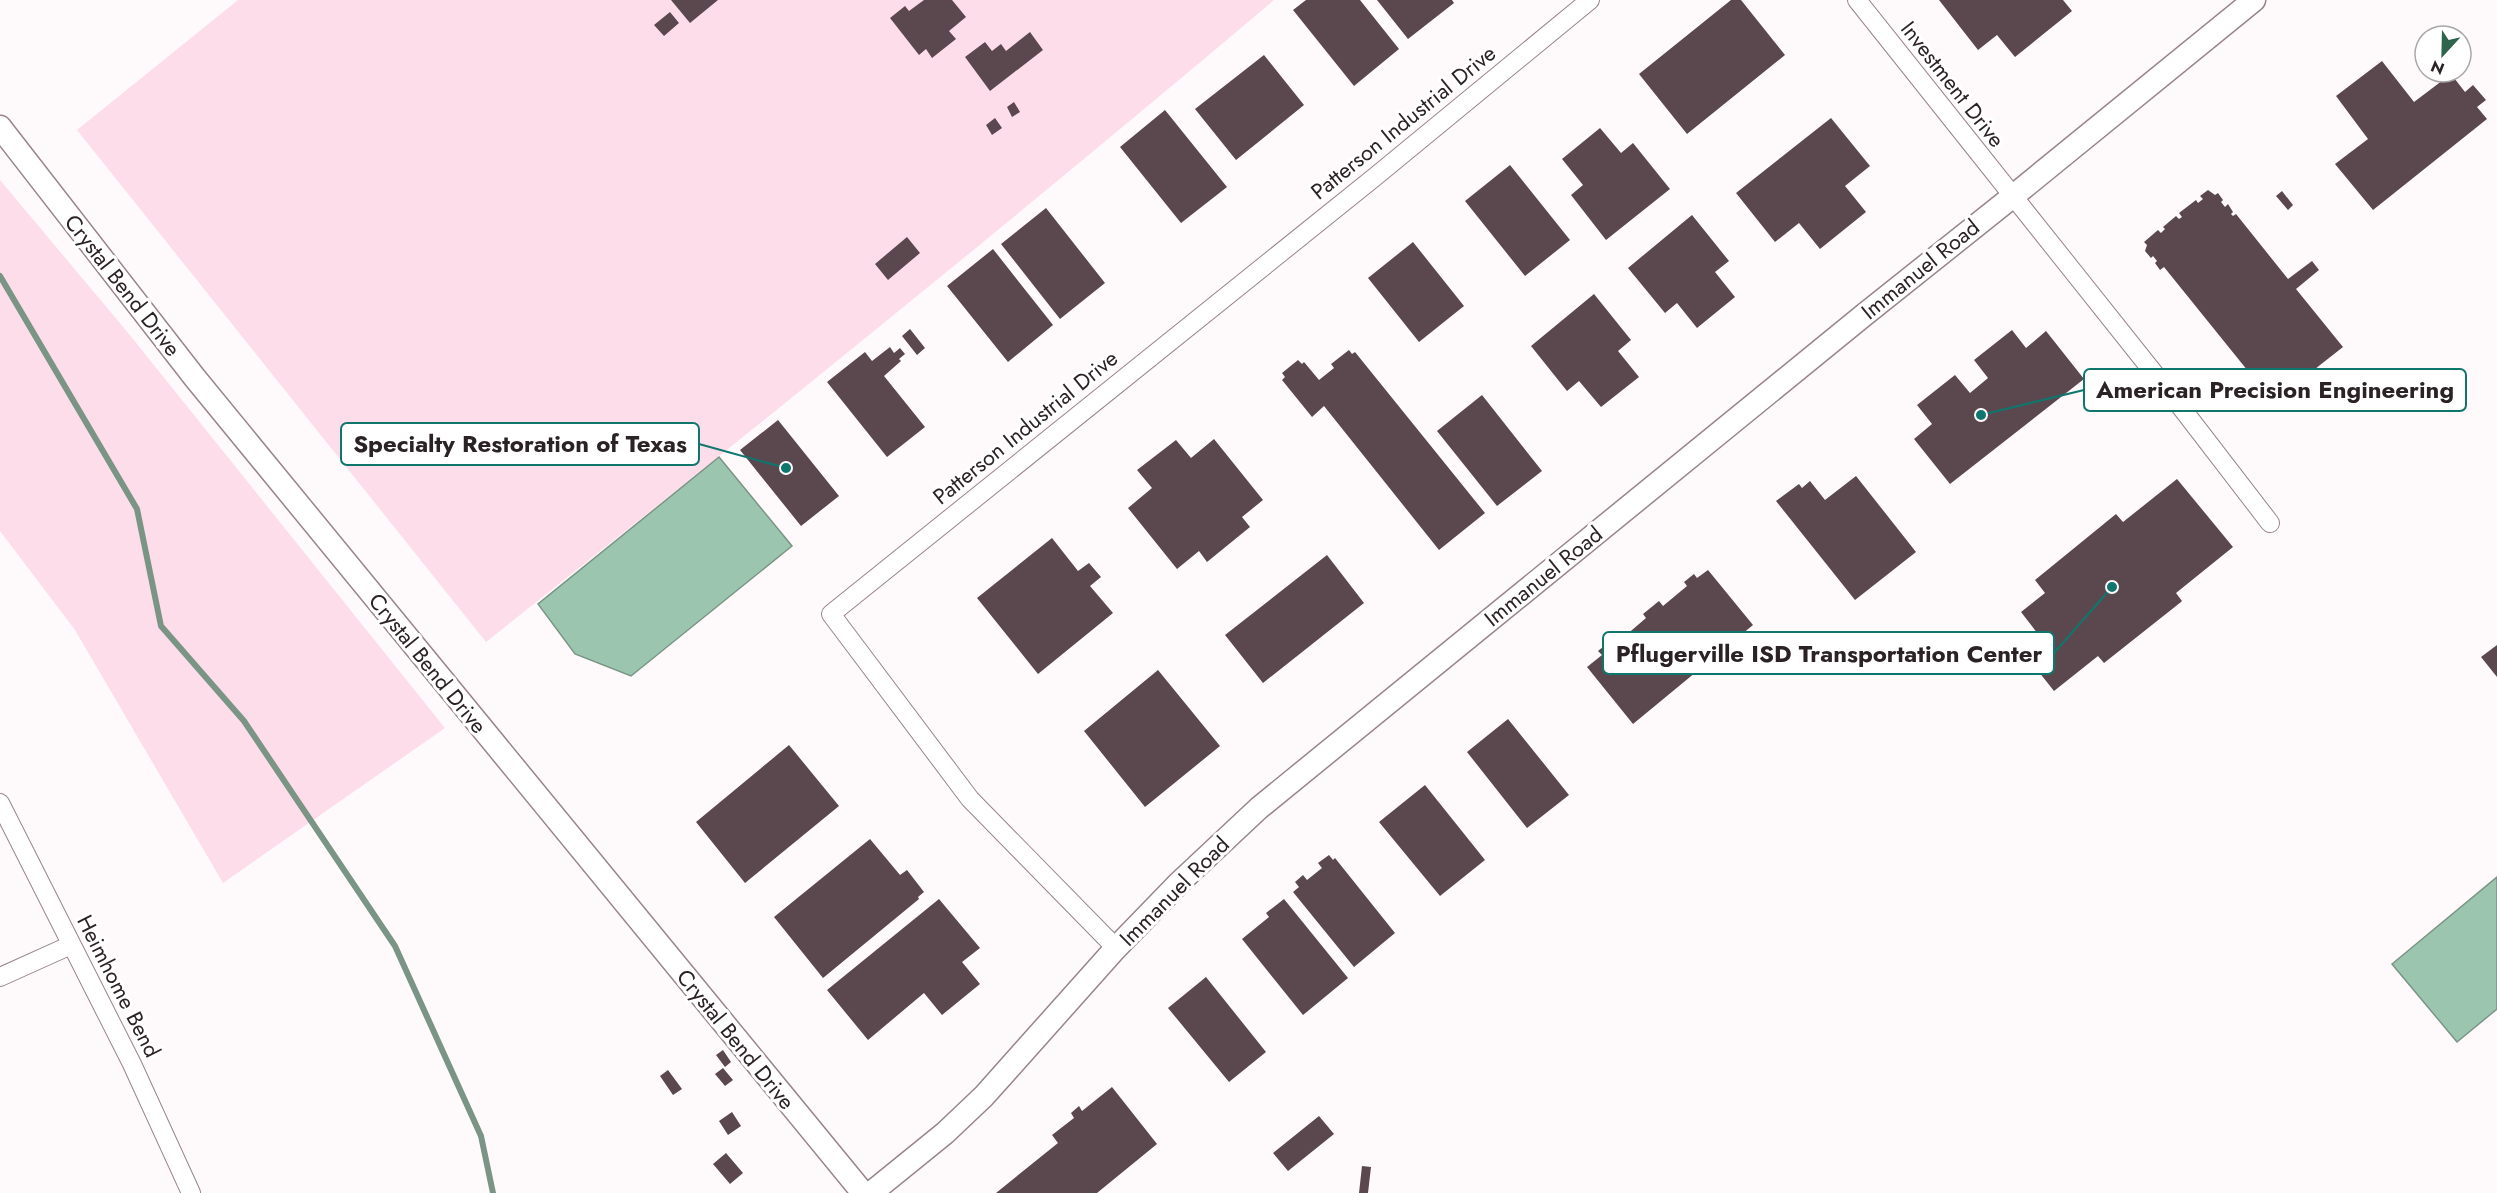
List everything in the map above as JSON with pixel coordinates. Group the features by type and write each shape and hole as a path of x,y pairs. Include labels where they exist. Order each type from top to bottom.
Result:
{"street":[{"name":"Patterson Industrial Drive","path":"1116,948 970,800 831,614 1385,169 1590,0"},
{"name":"Investment Drive","path":"1857,0 2177,402 2270,524"},
{"name":"Immanuel Road","path":"871,1193 945,1133 984,1096 1116,948 1180,882 1259,808 1854,322 2254,0"},
{"name":"Crystal Bend Drive","path":"0,127 202,387 863,1193"},
{"name":"Heimhome Bend","path":"0,802 132,1064 191,1193"},
{"path":"0,977 72,945"}],"shaded area":[{"path":"238,0 1274,0 882,324 486,642 77,130"},
{"path":"0,180 129,334 445,728 223,883 75,630 0,531"},
{"path":"719,457 792,546 631,676 575,654 538,604"},
{"path":"2497,877 2497,1009 2457,1042 2392,964"}],"building":[{"path":"671,0 718,0 690,23"},
{"path":"924,0 952,0 966,17 949,31 956,39 932,58 926,49 919,55 890,18 905,6 909,11"},
{"path":"1306,0 1360,0 1399,49 1354,86 1293,10"},
{"path":"1377,0 1452,0 1454,3 1408,39"},
{"path":"1731,0 1741,0 1785,55 1687,134 1639,74"},
{"path":"1939,0 2063,0 2072,11 2015,57 1997,35 1978,50"},
{"path":"670,12 679,23 664,36 654,25"},
{"path":"1030,32 1043,50 990,91 965,57 985,42 992,51 1001,44 1006,51"},
{"path":"1264,55 1304,105 1236,160 1195,109"},
{"path":"2382,61 2414,102 2438,84 2459,84 2465,92 2473,85 2486,100 2477,107 2487,119 2373,210 2335,164 2368,139 2336,96"},
{"path":"1014,102 1020,112 1012,117 1007,107"},
{"path":"1165,110 1227,187 1181,223 1120,147"},
{"path":"995,118 1002,128 992,135 986,125"},
{"path":"1831,118 1870,166 1845,186 1866,212 1820,249 1799,223 1775,242 1736,193"},
{"path":"1600,128 1621,153 1633,143 1670,189 1606,240 1571,195 1583,185 1562,159"},
{"path":"1510,165 1570,240 1525,276 1465,201"},
{"path":"2208,190 2215,195 2218,193 2225,207 2228,204 2233,212 2231,214 2233,216 2236,214 2288,279 2312,261 2319,270 2296,289 2343,347 2273,402 2164,267 2160,270 2155,263 2157,261 2145,251 2147,245 2144,242 2158,230 2161,233 2165,229 2163,227 2176,216 2179,219 2182,217 2179,213 2196,200 2198,203 2203,199 2200,196"},
{"path":"2282,191 2293,205 2288,210 2276,196"},
{"path":"1046,208 1105,283 1060,319 1001,244"},
{"path":"1692,215 1729,261 1715,272 1735,297 1697,328 1677,303 1665,313 1628,268"},
{"path":"907,237 920,253 888,280 875,264"},
{"path":"1413,242 1464,306 1419,342 1368,278"},
{"path":"993,249 1053,325 1008,362 947,286"},
{"path":"1594,294 1631,340 1618,351 1639,377 1601,407 1579,381 1567,391 1531,346"},
{"path":"910,329 925,348 917,355 902,336"},
{"path":"2012,330 2026,348 2046,331 2084,379 1950,484 1914,439 1932,424 1917,405 1955,375 1970,393 1988,378 1974,360"},
{"path":"890,347 894,353 900,348 905,354 899,359 901,361 884,376 925,427 887,457 827,382 865,352 872,361"},
{"path":"1349,350 1352,354 1355,352 1485,513 1439,550 1324,406 1312,417 1282,380 1285,377 1282,373 1298,360 1302,364 1304,362 1319,380 1334,368 1331,364"},
{"path":"1482,395 1542,471 1497,506 1437,431"},
{"path":"778,420 839,496 801,526 740,450"},
{"path":"1214,439 1263,500 1242,517 1250,527 1207,562 1199,551 1177,569 1128,508 1152,488 1137,470 1176,440 1191,458"},
{"path":"1856,476 1916,552 1855,600 1776,501 1799,484 1802,488 1810,481 1825,500"},
{"path":"2177,479 2233,547 2176,593 2181,602 2104,663 2098,656 2054,691 2020,648 2038,634 2021,612 2045,593 2035,580 2116,514 2123,522"},
{"path":"1052,538 1078,571 1089,563 1101,577 1090,586 1113,613 1038,674 977,598"},
{"path":"1327,555 1364,603 1263,683 1225,635"},
{"path":"1708,570 1753,625 1633,724 1587,667 1602,655 1598,651 1614,638 1618,642 1646,618 1643,614 1659,601 1663,606 1687,586 1684,582 1694,574 1697,578"},
{"path":"2497,645 2497,677 2481,657"},
{"path":"1158,670 1220,746 1145,807 1084,731"},
{"path":"1508,719 1569,795 1527,828 1467,752"},
{"path":"789,745 839,806 745,883 696,822"},
{"path":"1425,785 1485,860 1440,896 1379,822"},
{"path":"870,839 900,875 907,870 924,892 918,897 919,899 823,978 774,917"},
{"path":"1329,855 1333,860 1335,858 1395,933 1354,967 1293,892 1299,887 1295,882 1303,875 1307,880 1322,868 1318,863"},
{"path":"939,899 980,948 962,962 980,984 942,1015 924,993 868,1040 827,990"},
{"path":"1284,899 1348,978 1303,1015 1242,939 1269,917 1266,913"},
{"path":"1206,977 1266,1052 1229,1082 1168,1008"},
{"path":"723,1050 731,1062 725,1067 716,1055"},
{"path":"723,1068 733,1080 725,1086 715,1074"},
{"path":"668,1070 682,1089 673,1095 660,1076"},
{"path":"1112,1087 1157,1144 1097,1193 996,1193 1058,1143 1052,1135 1074,1118 1071,1113 1079,1106 1082,1111"},
{"path":"732,1112 741,1126 728,1135 719,1121"},
{"path":"1319,1116 1334,1134 1288,1171 1273,1153"},
{"path":"726,1153 743,1173 730,1184 713,1164"},
{"path":"1362,1166 1371,1167 1368,1193 1359,1193"}],"waterway":[{"path":"0,276 137,509 161,626 244,721 395,946 481,1136 493,1193"}],"place":[{"name":"American Precision Engineering","path":"1981,415"},
{"name":"Specialty Restoration of Texas","path":"786,468"},
{"name":"Pflugerville ISD Transportation Center","path":"2112,587"}]}
